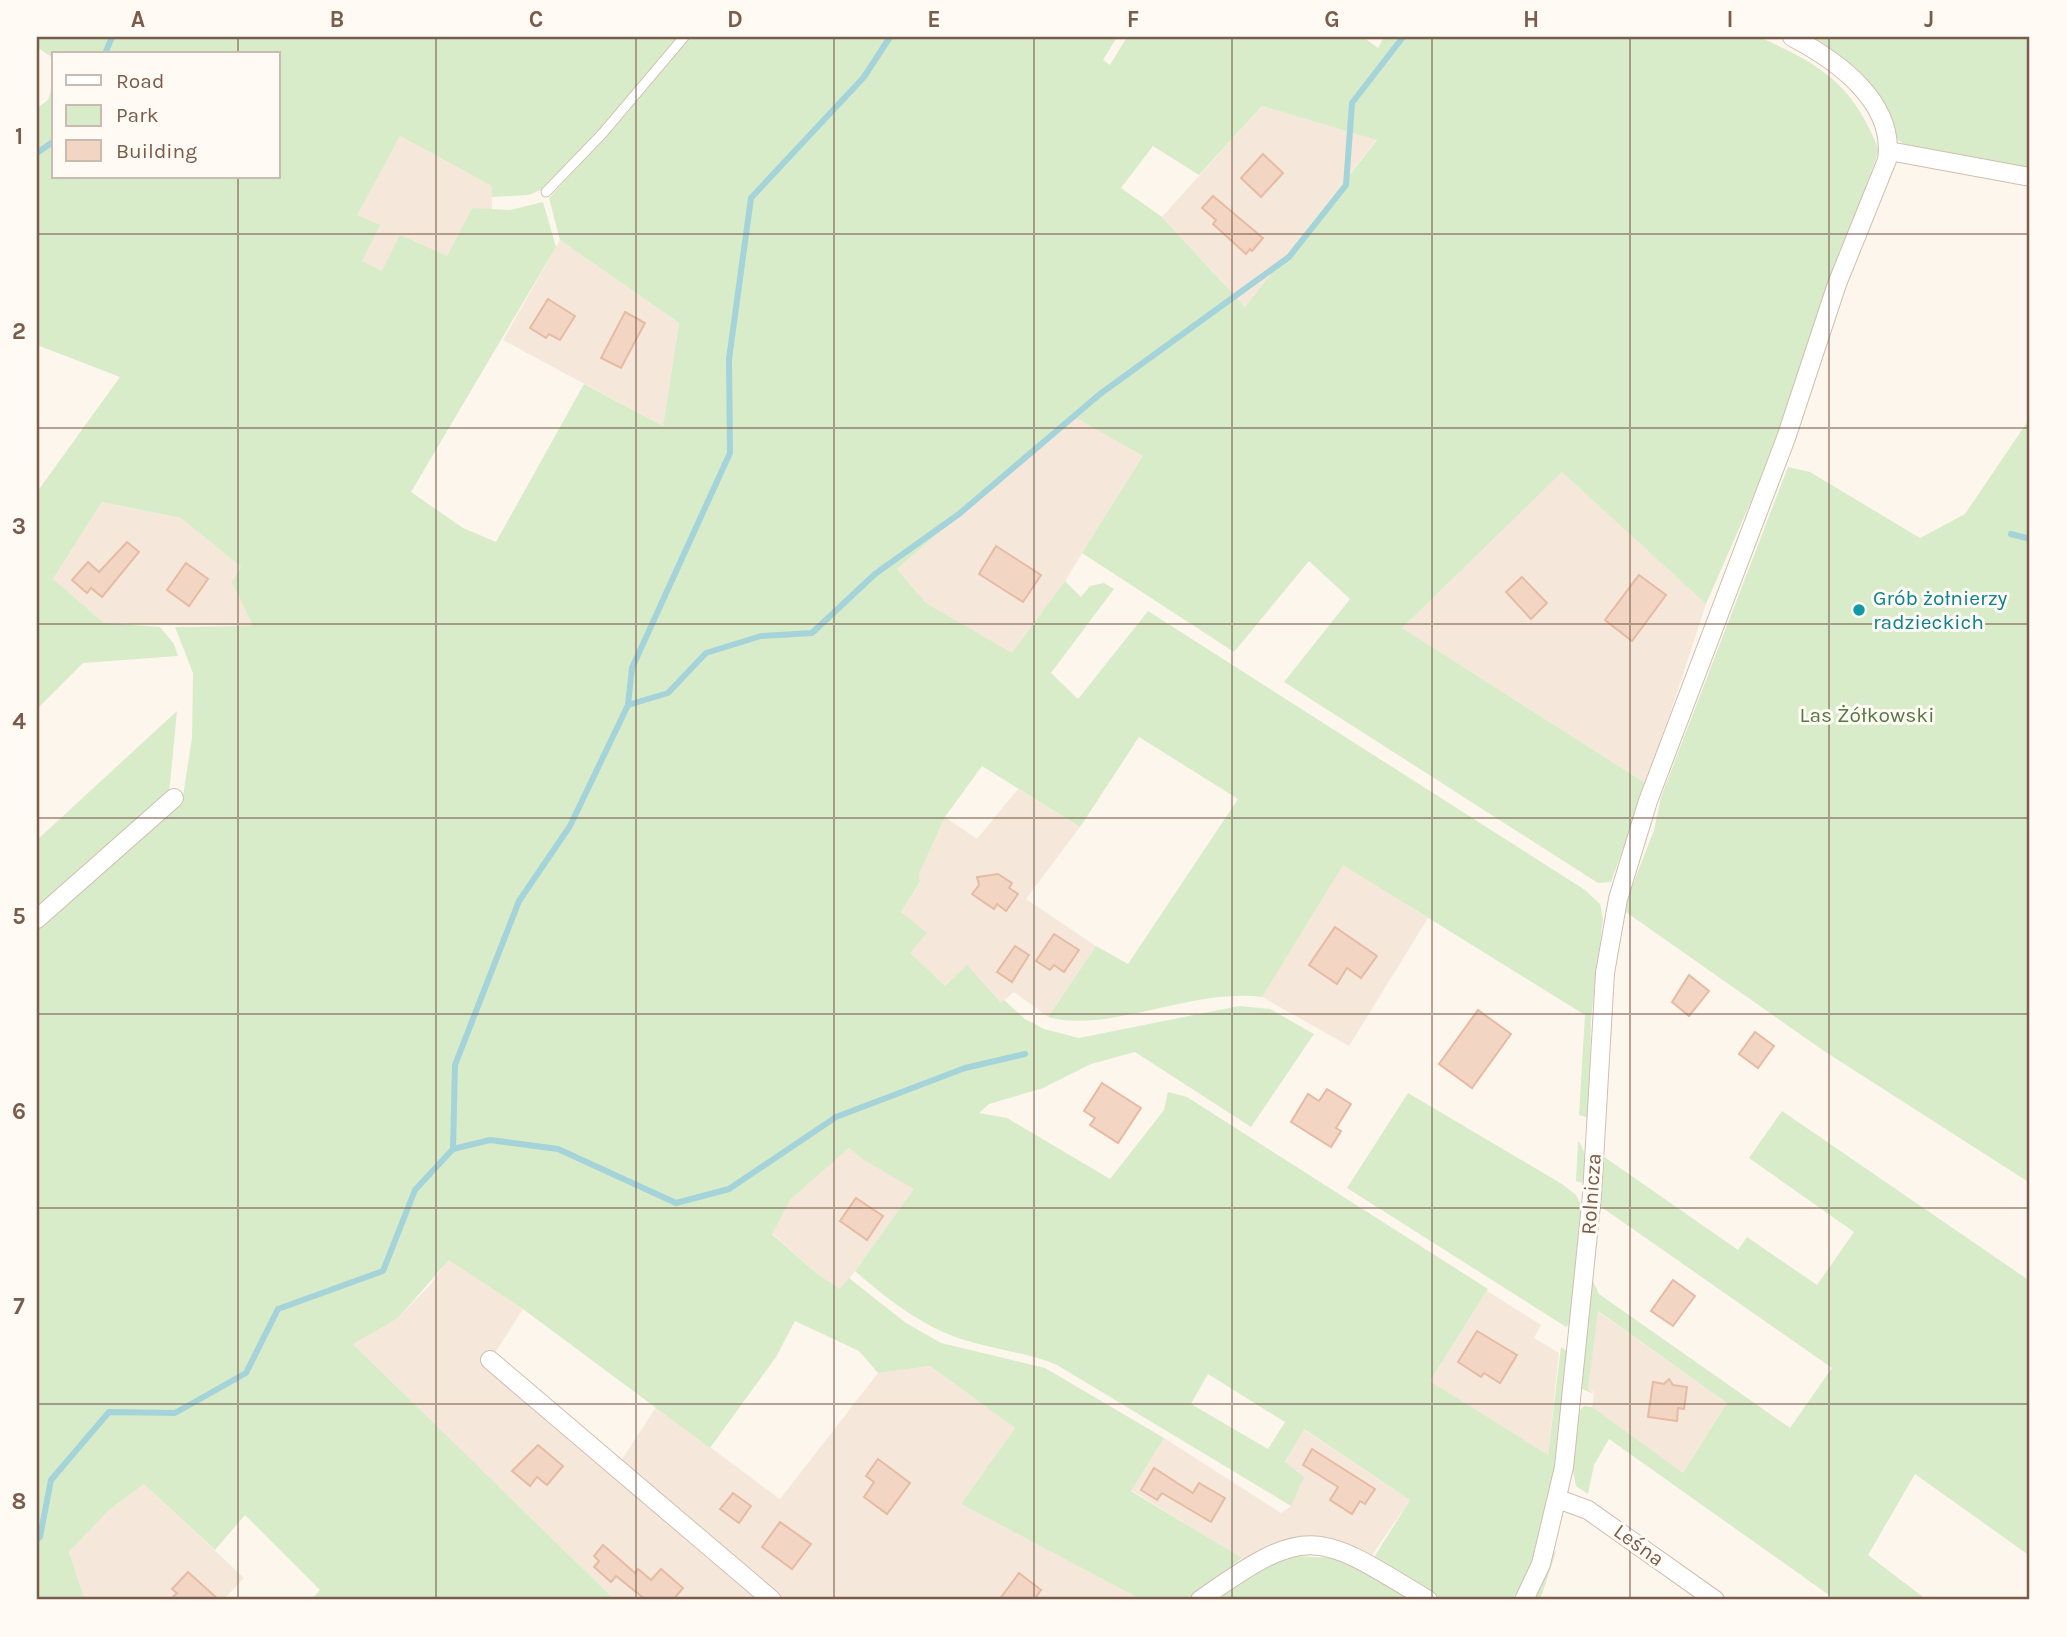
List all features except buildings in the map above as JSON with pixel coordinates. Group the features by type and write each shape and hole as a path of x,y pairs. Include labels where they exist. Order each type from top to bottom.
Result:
{"street":[{"path":"1792,37 1828,56 1853,78 1877,114 1889,151 2030,177"},
{"name":"Rolnicza","path":"1524,1600 1541,1564 1558,1499 1573,1390 1592,1195 1605,973 1618,899 1653,787 1786,438 1837,284 1889,151"},
{"path":"37,919 174,798"},
{"path":"490,1360 772,1600"},
{"name":"Leśna","path":"1558,1499 1588,1510 1715,1600"},
{"path":"1200,1600 1251,1564 1275,1551 1307,1544 1339,1549 1428,1600"}],"lane":[{"path":"546,192 646,84 684,37"}],"shaded area":[{"path":"1262,106 1377,139 1245,307 1162,217"},
{"path":"400,136 492,186 492,211 472,208 447,256 382,271 361,261 356,215"},
{"path":"560,240 679,323 663,426 503,340"},
{"path":"1073,415 1143,456 1065,581 1012,654 926,603 897,569"},
{"path":"1562,471 1706,604 1647,784 1402,628"},
{"path":"102,502 181,518 241,567 233,582 254,626 104,623 53,579"},
{"path":"1018,789 1080,827 1026,899 1096,946 1048,1017 1014,992 1001,1003 945,987 909,953 901,912 920,883 919,874 945,817 977,839"},
{"path":"1343,864 1428,918 1349,1046 1262,997"},
{"path":"849,1148 862,1159 915,1189 841,1290 816,1273 772,1233 790,1200"},
{"path":"449,1259 523,1309 493,1356 619,1464 656,1407 780,1499 878,1373 930,1366 1015,1428 961,1504 1142,1600 615,1600 352,1343 398,1318 430,1285"},
{"path":"1487,1291 1541,1325 1534,1338 1559,1353 1548,1456 1430,1381"},
{"path":"1597,1311 1727,1403 1683,1473 1592,1410 1594,1392 1588,1389"},
{"path":"1303,1429 1410,1500 1373,1554 1372,1566 1324,1546 1251,1564 1131,1490 1164,1438 1281,1513 1291,1506 1285,1463"},
{"path":"144,1484 244,1578 223,1600 85,1600 69,1552 108,1511"}],"green space":[{"path":"37,37 679,37 625,102 545,188 529,195 492,197 492,186 400,136 357,215 380,225 362,261 382,271 400,235 447,256 472,208 510,210 543,202 556,247 411,492 463,528 496,542 584,384 663,426 679,323 560,240 549,198 627,113 690,37 1117,37 1103,60 1110,65 1127,37 1363,37 1378,48 1384,37 1759,37 1818,67 1846,92 1869,127 1879,150 1767,465 1706,604 1562,472 1402,628 1647,784 1611,882 1598,883 1284,682 1350,599 1309,561 1234,652 1082,553 1143,456 1073,416 897,569 926,603 1012,653 1065,581 1081,597 1090,586 1104,583 1114,589 1051,673 1078,699 1148,611 1585,890 1600,904 1603,919 1591,1019 1589,1118 1579,1115 1585,1015 1343,865 1262,997 1207,999 1097,1020 1072,1021 1048,1017 1096,946 1128,964 1238,799 1139,737 1080,827 982,766 945,817 919,874 920,882 901,912 927,933 910,953 945,986 967,965 1001,1003 1004,1000 1025,1019 1044,1029 1079,1038 1239,1006 1270,1009 1314,1034 1251,1127 1135,1052 1091,1064 1043,1088 989,1104 979,1113 1007,1118 1110,1179 1164,1110 1168,1092 1187,1097 1488,1289 1430,1381 1548,1455 1561,1347 1568,1352 1547,1517 1526,1577 1511,1600 1441,1600 1373,1559 1410,1500 1304,1429 1285,1462 1304,1477 1291,1506 1057,1365 958,1338 903,1309 855,1271 914,1189 862,1159 849,1148 790,1200 772,1234 816,1273 840,1289 849,1278 906,1323 941,1343 1045,1368 1164,1438 1131,1491 1242,1558 1185,1600 1142,1600 961,1504 1015,1428 930,1366 878,1373 859,1351 795,1321 776,1357 710,1448 523,1309 449,1260 398,1318 353,1344 615,1600 311,1600 320,1590 245,1515 215,1550 144,1484 108,1511 69,1552 85,1600 37,1600 37,930 183,796 192,738 193,673 175,627 253,626 232,582 241,567 181,518 102,502 53,579 104,623 160,627 174,644 178,656 83,663 37,709 37,492 120,377 37,345 37,108 48,100 52,88 52,178 280,178 280,52 52,52 52,58 37,47","holes":["1262,106 1377,140 1245,307 1162,217 1121,188 1153,146 1199,175","1208,1374 1285,1422 1268,1449 1191,1404"]},
{"path":"1801,37 2030,37 2030,174 1909,147 1895,138 1881,113"},
{"name":"Las Żółkowski","path":"2030,418 2030,1183 1824,1051 1623,910 1654,830 1661,797 1788,467 1810,472 1920,538 1965,514"},
{"path":"177,711 169,794 37,914 37,840"},
{"path":"1408,1093 1562,1184 1576,1195 1583,1208 1572,1321 1566,1327 1347,1188"},
{"path":"1782,1111 2030,1281 2030,1556 1915,1474 1868,1555 1927,1600 1836,1600 1609,1439 1594,1465 1588,1494 1576,1486 1572,1465 1576,1415 1584,1406 1592,1407 1683,1473 1727,1403 1598,1311 1588,1389 1594,1394 1580,1388 1592,1279 1599,1294 1790,1428 1832,1368 1597,1204 1600,1154 1738,1250 1747,1237 1817,1285 1854,1232 1749,1158"},
{"path":"1578,1141 1586,1162 1582,1183 1576,1181"},
{"path":"1557,1549 1540,1600 1531,1600 1545,1566"},
{"path":"1276,1558 1333,1558 1356,1566 1412,1600 1211,1600"}],"waterway":[{"path":"106,52 112,37"},
{"path":"37,1539 40,1537 51,1480 109,1412 175,1413 246,1373 278,1309 383,1271 415,1190 453,1149 455,1065 519,901 570,826 628,705 632,668 730,453 729,359 751,198 864,77 890,37"},
{"path":"628,705 668,693 706,653 761,636 812,633 875,574 959,514 1100,394 1289,257 1346,185 1352,103 1403,37"},
{"path":"37,153 52,142"},
{"path":"2011,534 2030,539"},
{"path":"453,1149 490,1140 558,1149 676,1203 729,1189 836,1117 965,1068 1025,1054"}],"place":[{"name":"Grób żołnierzy radzieckich","path":"1859,610"}]}
